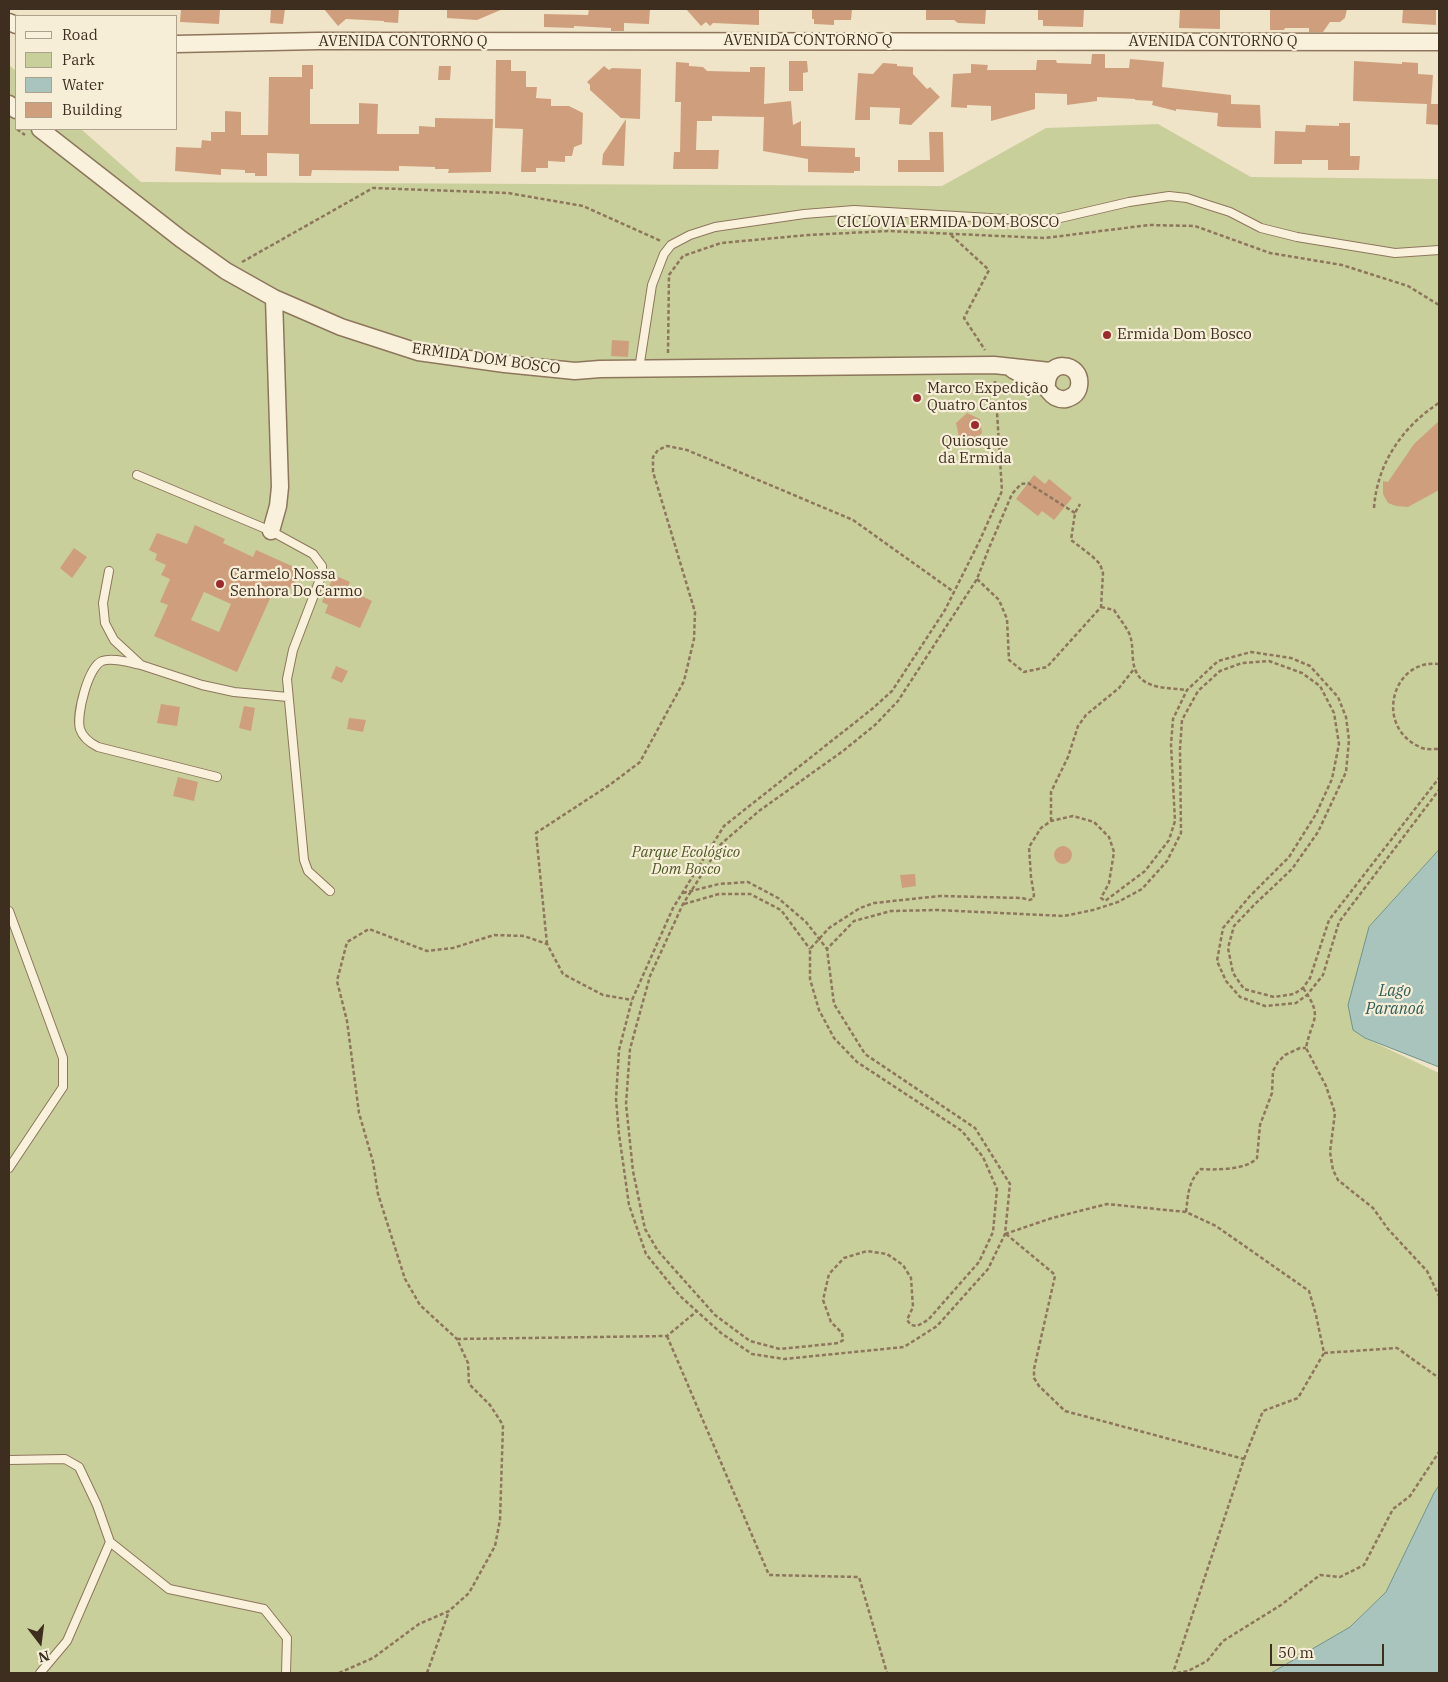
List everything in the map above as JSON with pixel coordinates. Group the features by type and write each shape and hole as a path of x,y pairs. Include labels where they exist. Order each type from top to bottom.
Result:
{"street":[{"name":"AVENIDA CONTORNO Q","path":"178,44 318,41 1439,42"},
{"name":"ERMIDA DOM BOSCO","path":"41,130 226,271 274,298 341,327 418,352 574,371 1000,365 1050,371"},
{"path":"271,531 278,506 280,487 274,298"},
{"path":"1000,365 1047,389 1053,396 1062,400 1072,397 1078,390 1080,380 1076,372 1068,366 1058,366 1050,371 1046,380 1047,389"}],"lane":[{"path":"639,369 652,285 664,254 671,245 690,235 715,227 804,214 854,210 1024,220 1056,219 1129,202 1169,196 1187,198 1230,212 1261,228 1297,237 1395,253 1439,250"},
{"path":"137,475 271,531 313,554 322,566 322,574 291,657 287,679 304,860 308,871 330,891"},
{"path":"109,571 103,603 105,623 114,640 140,665"},
{"path":"217,777 98,747 89,743 79,726 78,716 89,680 96,666 108,660 140,665 202,685 234,692 288,697"},
{"path":"9,912 63,1058 63,1087 9,1168"},
{"path":"9,1460 65,1458 79,1467 97,1505 110,1542 169,1589 264,1609 287,1638 286,1673"},
{"path":"40,1673 67,1641 110,1542"}],"path":[{"path":"226,271 373,188 508,193 583,206 671,245"},
{"name":"CICLOVIA ERMIDA DOM BOSCO","path":"668,369 669,275 682,256 721,242 888,231 1045,238 1149,224 1195,226 1270,253 1342,265 1408,286 1439,305"},
{"path":"682,893 719,884 748,882 778,898 806,922 827,949 834,1004 865,1054 975,1128 1010,1184 1006,1234 988,1270 936,1326 904,1346 784,1360 752,1354 721,1333 680,1296 646,1254 629,1205 618,1134 616,1099 619,1050 632,1000 673,908 682,893 724,826 872,710 892,691 945,610 1002,491 1000,365 964,318 989,270 951,235"},
{"path":"1374,508 1378,480 1392,448 1422,416 1439,403"},
{"path":"632,1000 603,995 563,974 547,944 536,833 611,784 640,762 684,681 694,639 695,612 653,472 653,457 658,450 667,446 687,450 853,520 954,592"},
{"path":"683,904 719,894 750,894 781,910 810,949 810,979 820,1010 834,1038 857,1062 962,1131 983,1156 996,1188 994,1232 979,1262 928,1320 917,1326 911,1325 907,1320 913,1307 912,1287 911,1278 902,1265 887,1254 867,1251 844,1258 829,1274 823,1300 831,1322 842,1333 843,1340 840,1343 780,1349 750,1341 715,1315 658,1251 645,1229 633,1171 626,1104 630,1049 650,976 683,904 721,844 759,811 869,730 898,701 977,578 1012,494 1021,484 1028,483 1075,513"},
{"path":"977,578 999,600 1007,619 1009,660 1024,672 1047,667 1101,607 1103,573 1100,564 1071,540 1075,513 1080,504"},
{"path":"1101,607 1114,610 1129,633 1132,643 1134,669 1139,679 1164,688 1187,690"},
{"path":"810,949 829,928 860,908 874,903 940,896 1022,898 1029,900 1033,898 1029,847 1040,828 1051,821 1073,816 1094,822 1109,838 1114,852 1109,883 1101,898 1105,901 1145,871 1169,840 1175,821 1171,745 1173,719 1187,690 1218,661 1251,652 1291,658 1310,666 1338,697 1346,717 1349,740 1346,772 1318,832 1292,869 1234,926 1228,948 1233,974 1244,989 1274,997 1294,994 1303,988 1310,978 1329,920 1439,778"},
{"path":"827,949 854,921 891,911 937,910 1064,916 1118,902 1142,889 1166,861 1181,833 1180,749 1182,720 1198,691 1220,671 1242,663 1269,661 1302,673 1320,686 1334,713 1339,744 1332,779 1316,814 1289,857 1250,896 1222,928 1217,961 1226,981 1240,997 1264,1006 1296,1003 1307,994 1323,974 1339,922 1439,790"},
{"path":"1439,664 1430,663 1409,672 1393,695 1392,713 1403,736 1421,748 1439,749"},
{"path":"1051,821 1050,792 1068,757 1078,726 1086,715 1119,688 1134,669"},
{"path":"339,1673 374,1658 419,1624 449,1611 469,1593 495,1546 500,1520 503,1434 503,1425 495,1412 469,1384 468,1363 457,1339 420,1305 405,1279 378,1194 373,1162 359,1113 347,1021 337,981 348,942 369,929 427,951 453,948 494,934 524,936 547,944"},
{"path":"1303,988 1314,1004 1315,1020 1306,1048 1326,1086 1335,1113 1330,1152 1333,1170 1338,1180 1373,1208 1388,1228 1427,1271 1439,1296"},
{"path":"1186,1212 1190,1185 1194,1175 1201,1169 1216,1170 1249,1165 1257,1158 1260,1125 1272,1093 1273,1071 1285,1055 1300,1048 1306,1048"},
{"path":"1006,1234 1052,1218 1106,1204 1186,1212 1216,1226 1309,1291 1324,1353 1298,1398 1263,1411 1244,1459 1173,1673"},
{"path":"1006,1234 1054,1273 1055,1276 1034,1369 1034,1378 1039,1386 1065,1411 1244,1459"},
{"path":"457,1339 667,1336 696,1311"},
{"path":"667,1336 769,1575 859,1576 887,1673"},
{"path":"1324,1353 1397,1348 1439,1378"},
{"path":"1177,1673 1188,1671 1207,1661 1223,1641 1281,1605 1320,1575 1340,1577 1364,1566 1393,1508 1410,1496 1439,1452"},
{"path":"427,1673 449,1611"}],"green space":[{"name":"Parque Ecológico Dom Bosco","path":"9,65 15,70 15,130 82,130 141,182 942,186 1046,128 1158,124 1251,177 1439,179 1439,850 1369,927 1353,1030 1365,1038 1439,1073 1439,1486 1386,1592 1350,1627 1271,1673 9,1673"}],"water":[{"name":"Lago Paranoá","path":"1439,850 1439,1067 1365,1038 1353,1030 1348,1005 1369,927"},
{"path":"1439,1486 1439,1673 1271,1673 1350,1627 1386,1592"}],"building":[{"path":"181,9 220,9 219,24 180,22"},
{"path":"271,9 285,9 283,24 270,23"},
{"path":"324,9 399,9 398,23 346,19 338,26"},
{"path":"447,9 503,9 477,20 447,18"},
{"path":"589,9 650,9 649,24 624,23 624,31 611,31 611,28 574,26 574,28 544,27 544,14 588,15"},
{"path":"686,9 759,9 759,25 713,23 710,26 706,22 701,26"},
{"path":"812,9 852,9 851,20 834,20 834,25 814,24"},
{"path":"926,9 986,9 985,24 958,23 954,20 926,20"},
{"path":"1038,9 1084,9 1083,27 1043,26 1043,20 1038,20"},
{"path":"1180,9 1220,9 1220,29 1179,28"},
{"path":"1270,9 1347,9 1345,18 1340,22 1330,22 1323,32 1309,32 1309,28 1270,30"},
{"path":"1403,9 1436,9 1436,25 1402,23"},
{"path":"1092,54 1105,54 1105,68 1129,68 1130,59 1164,62 1162,87 1231,95 1231,104 1260,105 1261,128 1217,126 1218,113 1176,109 1176,111 1152,105 1153,101 1097,97 1097,101 1067,105 1067,94 1035,93 1035,109 991,121 991,106 967,105 967,108 951,107 953,74 971,73 971,64 988,65 987,70 1036,70 1037,60 1056,60 1057,63 1091,64"},
{"path":"496,60 511,60 511,71 526,71 526,87 537,87 536,98 551,99 551,106 569,106 583,113 582,144 574,147 572,156 565,156 565,162 548,161 548,168 536,168 536,172 521,172 523,129 495,128"},
{"path":"789,61 807,61 808,72 803,73 803,91 789,91"},
{"path":"1354,61 1418,63 1418,74 1433,75 1431,104 1439,104 1439,125 1426,124 1427,104 1353,101"},
{"path":"676,62 689,63 689,66 703,67 707,71 750,72 750,67 765,67 764,104 791,101 793,125 801,121 801,146 855,148 855,157 860,157 860,171 854,171 854,173 808,172 808,159 763,151 764,117 712,116 712,121 697,121 696,150 719,150 718,169 673,169 674,152 680,152 681,102 675,102"},
{"path":"883,63 913,67 913,74 927,89 930,87 940,97 911,125 899,124 900,108 870,107 870,120 855,120 858,73 873,74"},
{"path":"302,65 313,65 313,89 310,89 310,124 359,124 359,103 378,104 377,134 419,134 419,126 435,127 435,118 493,119 491,172 448,173 449,169 399,166 399,171 312,170 311,176 299,176 299,154 267,153 267,176 255,176 255,173 245,173 245,170 221,169 221,175 175,171 176,147 201,148 202,140 211,141 211,132 225,132 225,111 241,112 241,135 268,135 269,77 302,77"},
{"path":"439,66 451,66 450,80 438,80"},
{"path":"604,66 609,70 612,68 641,69 640,119 621,118 590,90 590,85 587,82"},
{"path":"626,119 624,166 602,165 603,154"},
{"path":"1339,123 1350,123 1350,156 1360,156 1359,170 1328,170 1328,160 1302,160 1302,164 1274,164 1275,131 1305,132 1306,125 1339,126"},
{"path":"929,132 943,132 944,172 898,172 898,160 930,160"},
{"path":"612,340 629,341 628,357 611,356"},
{"path":"967,413 980,419 982,433 972,443 959,437 956,423"},
{"path":"1439,421 1439,490 1408,507 1388,503 1383,494 1383,481 1388,482 1414,444"},
{"path":"1034,475 1045,484 1049,479 1072,498 1054,520 1042,511 1038,516 1016,499"},
{"path":"195,525 225,539 223,543 253,557 256,550 301,570 289,591 280,587 276,596 272,594 237,672 154,636 168,605 160,602 170,579 161,575 166,565 155,560 157,554 149,550 157,533 187,544","holes":["204,592 231,604 219,632 191,620"]},
{"path":"74,548 87,557 72,578 60,568"},
{"path":"334,575 350,582 347,589 372,601 360,628 325,613 328,605 322,602"},
{"path":"336,666 348,671 342,683 331,678"},
{"path":"161,704 180,707 177,726 157,723"},
{"path":"244,706 255,708 251,731 239,728"},
{"path":"349,718 366,720 363,732 347,729"},
{"path":"178,777 198,782 194,801 173,796"},
{"path":"1063,846 1069,849 1072,855 1069,861 1063,864 1057,861 1054,855 1057,849"},
{"path":"915,874 916,886 902,888 900,875"}],"place":[{"name":"Ermida Dom Bosco","path":"1107,335"},
{"name":"Marco Expedição Quatro Cantos","path":"917,398"},
{"name":"Quiosque da Ermida","path":"975,425"},
{"name":"Carmelo Nossa Senhora Do Carmo","path":"220,584"}]}
